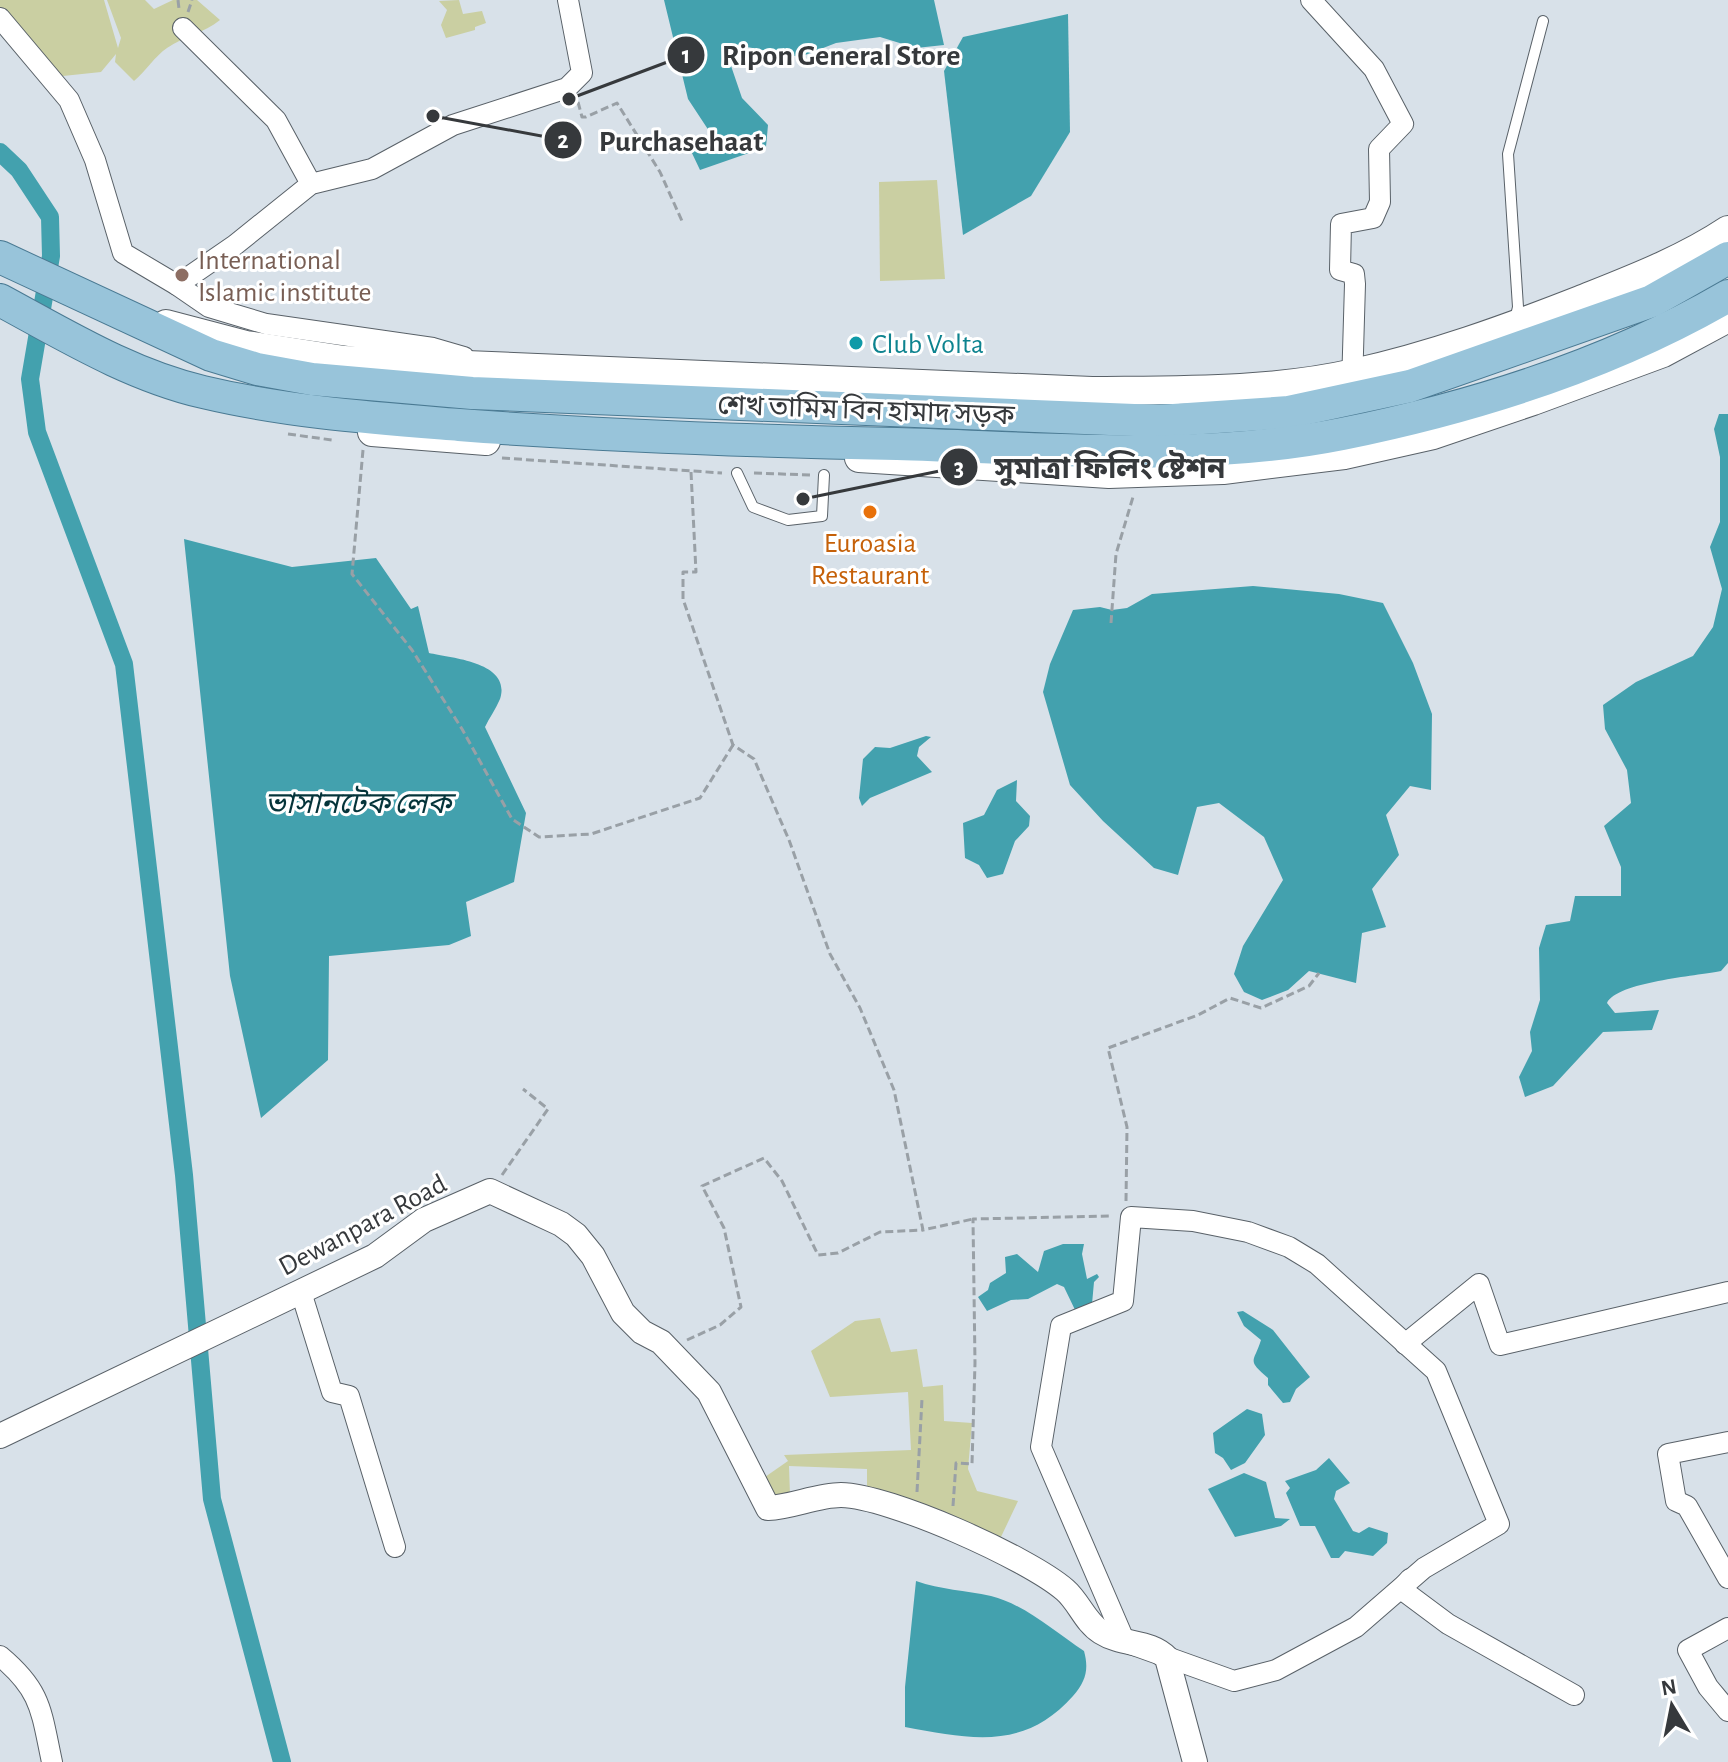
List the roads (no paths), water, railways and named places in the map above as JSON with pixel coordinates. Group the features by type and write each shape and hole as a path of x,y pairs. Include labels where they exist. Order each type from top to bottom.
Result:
{"main road":[{"path":"126,318 150,319 259,347 344,360 1092,391 1206,389 1353,373 1519,337 1728,230"},
{"name":"শেখ তামিম বিন হামাদ সড়ক","path":"0,257 211,355 257,369 312,379 534,396 1159,421 1227,419 1335,403 1410,386 1519,337 1652,301 1728,258"},
{"name":"শেখ তামিম বিন হামাদ সড়ক","path":"0,300 107,358 199,392 282,408 406,421 786,442 1168,451 1341,434 1486,398 1661,331 1728,296"},
{"path":"107,358 125,380 186,402 297,423 429,440 842,457 1109,474 1223,470 1344,455 1433,435 1663,353 1728,318"}],"street":[{"path":"177,285 235,245 311,184 372,169 453,125 534,100 573,83 582,73 568,0"},
{"path":"1311,0 1374,69 1403,124 1379,149 1380,202 1373,218 1341,224 1340,270 1354,274 1355,284 1353,385 1335,403"},
{"path":"0,18 69,100 95,160 123,253 209,307 266,324 433,348 487,367 534,396"},
{"path":"183,28 276,120 311,184"},
{"name":"Dewanpara Road","path":"0,1436 375,1256 424,1220 490,1191 561,1224 576,1235 593,1256 623,1313 671,1353 709,1392 768,1508 840,1495 915,1516 1018,1562 1066,1591 1101,1632 1125,1642 1157,1647 1166,1657"},
{"path":"1125,1642 1041,1447 1061,1326 1123,1301 1131,1217 1225,1227 1289,1247 1317,1264 1436,1371 1494,1505 1499,1524 1410,1579 1356,1627 1276,1670 1234,1681 1166,1657"},
{"path":"1405,1344 1479,1284 1500,1345 1728,1292"},
{"path":"301,1292 332,1392 349,1396 395,1547"},
{"path":"1728,1442 1668,1454 1676,1501 1687,1506 1728,1578"},
{"path":"1410,1579 1401,1589 1448,1624 1574,1695"},
{"path":"1728,1628 1688,1650 1708,1687 1728,1711"},
{"path":"0,1656 21,1673 37,1696 52,1762"},
{"path":"1166,1657 1195,1762"}],"lane":[{"path":"1519,337 1508,154 1543,21"},
{"path":"737,473 753,507 788,520 822,516 824,475"}],"water":[{"path":"664,0 934,0 944,45 916,48 880,37 836,43 800,57 742,46 729,60 742,98 768,125 766,147 700,170 691,151 713,137 688,99"},
{"path":"1068,14 1070,132 1031,196 963,235 944,71 963,37"},
{"path":"1719,414 1728,414 1728,963 1721,971 1641,985 1614,996 1607,1003 1615,1013 1659,1010 1652,1030 1603,1032 1553,1086 1525,1097 1519,1077 1532,1051 1530,1032 1540,1000 1539,948 1546,925 1570,921 1575,896 1621,896 1621,867 1604,826 1631,803 1627,770 1605,729 1603,705 1636,682 1693,656 1713,627 1722,589 1710,547 1720,522 1720,457 1714,429"},
{"name":"ভাসানটেক লেক","path":"184,539 292,567 376,558 411,609 418,606 429,653 477,664 497,677 501,687 500,699 485,727 526,813 514,882 466,902 471,936 449,945 329,956 328,1060 261,1118 230,976"},
{"path":"1253,586 1339,594 1383,603 1413,663 1432,714 1431,790 1410,786 1386,815 1399,855 1372,889 1386,927 1362,933 1356,983 1309,971 1288,990 1262,1000 1244,992 1234,974 1243,946 1283,880 1264,837 1219,803 1197,807 1178,875 1154,868 1103,821 1070,785 1043,692 1050,664 1073,610 1127,608 1152,594"},
{"path":"931,737 919,747 917,756 932,772 870,798 862,806 859,798 863,759 875,747 890,748"},
{"path":"1017,780 1016,801 1030,816 1029,826 1015,841 1003,874 987,878 979,865 965,858 963,823 984,815 997,790"},
{"path":"1063,1244 1084,1244 1082,1254 1087,1279 1097,1274 1099,1277 1094,1282 1092,1304 1077,1314 1064,1287 1057,1284 1028,1299 1011,1300 987,1311 978,1297 988,1290 990,1283 1006,1273 1005,1257 1017,1254 1038,1272 1044,1251"},
{"path":"1243,1311 1273,1330 1310,1377 1296,1389 1290,1402 1283,1403 1268,1385 1268,1378 1254,1364 1261,1340 1244,1326 1237,1312"},
{"path":"1247,1409 1262,1414 1265,1435 1245,1463 1231,1470 1215,1453 1213,1433"},
{"path":"1329,1458 1350,1483 1336,1491 1334,1499 1353,1531 1359,1533 1369,1527 1388,1533 1387,1543 1373,1556 1345,1551 1339,1558 1331,1558 1315,1526 1300,1526 1286,1493 1290,1488 1285,1481 1316,1470"},
{"path":"1244,1473 1266,1482 1275,1518 1290,1519 1281,1526 1235,1537 1208,1489"},
{"path":"916,1581 991,1596 1027,1612 1084,1651 1086,1669 1081,1685 1054,1714 1016,1733 974,1737 905,1727 905,1687"}],"waterway":[{"path":"0,152 19,170 50,217 51,256 30,379 37,432 124,664 184,1175 212,1499 282,1762"}],"place":[{"name":"Ripon General Store","path":"569,99"},
{"name":"Purchasehaat","path":"433,116"},
{"name":"International Islamic institute","path":"182,275"},
{"name":"Club Volta","path":"856,343"},
{"name":"সুমাত্রা ফিলিং ষ্টেশন","path":"803,499"},
{"name":"Euroasia Restaurant","path":"870,512"}]}
